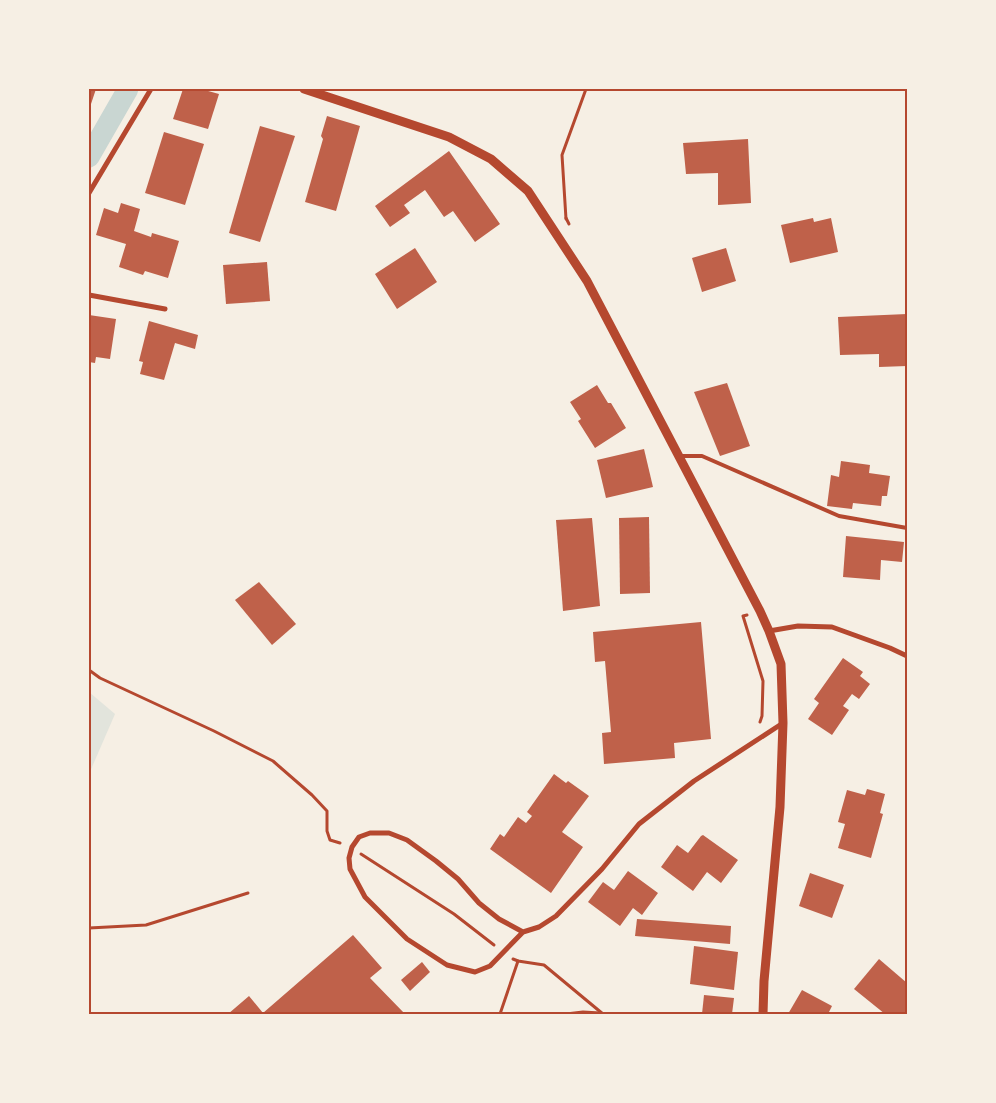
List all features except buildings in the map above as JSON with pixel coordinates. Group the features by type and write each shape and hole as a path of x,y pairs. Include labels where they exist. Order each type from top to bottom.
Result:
{"street":[{"path":"89,193 151,89"},
{"path":"304,89 449,137 492,159 528,191 587,282 760,611 781,664 783,723 780,807 764,981 763,1014"},
{"path":"89,295 165,309"},
{"path":"769,631 798,626 832,627 907,656"},
{"path":"523,932 498,919 479,903 458,879 406,840 389,833 370,832 359,837 352,847 349,858 350,869 365,896 408,939 447,965 475,972 490,966 523,932 539,927 556,916 602,869 639,824 694,781 783,723"}],"lane":[{"path":"678,456 702,456 839,516 907,528"}],"path":[{"path":"567,227 562,155 586,89"},
{"path":"748,746 762,716 763,681 743,616 760,611"},
{"path":"89,670 100,678 214,731 273,761 312,794 327,811 327,831 330,840 352,847 454,914 503,953 518,961 544,965 602,1014"},
{"path":"89,928 146,925 248,892"},
{"path":"500,1014 518,961"},
{"path":"566,1014 583,1012 602,1014"}],"shaded area":[{"path":"89,692 115,714 89,774"}],"waterway":[{"path":"89,157 128,89"}]}
